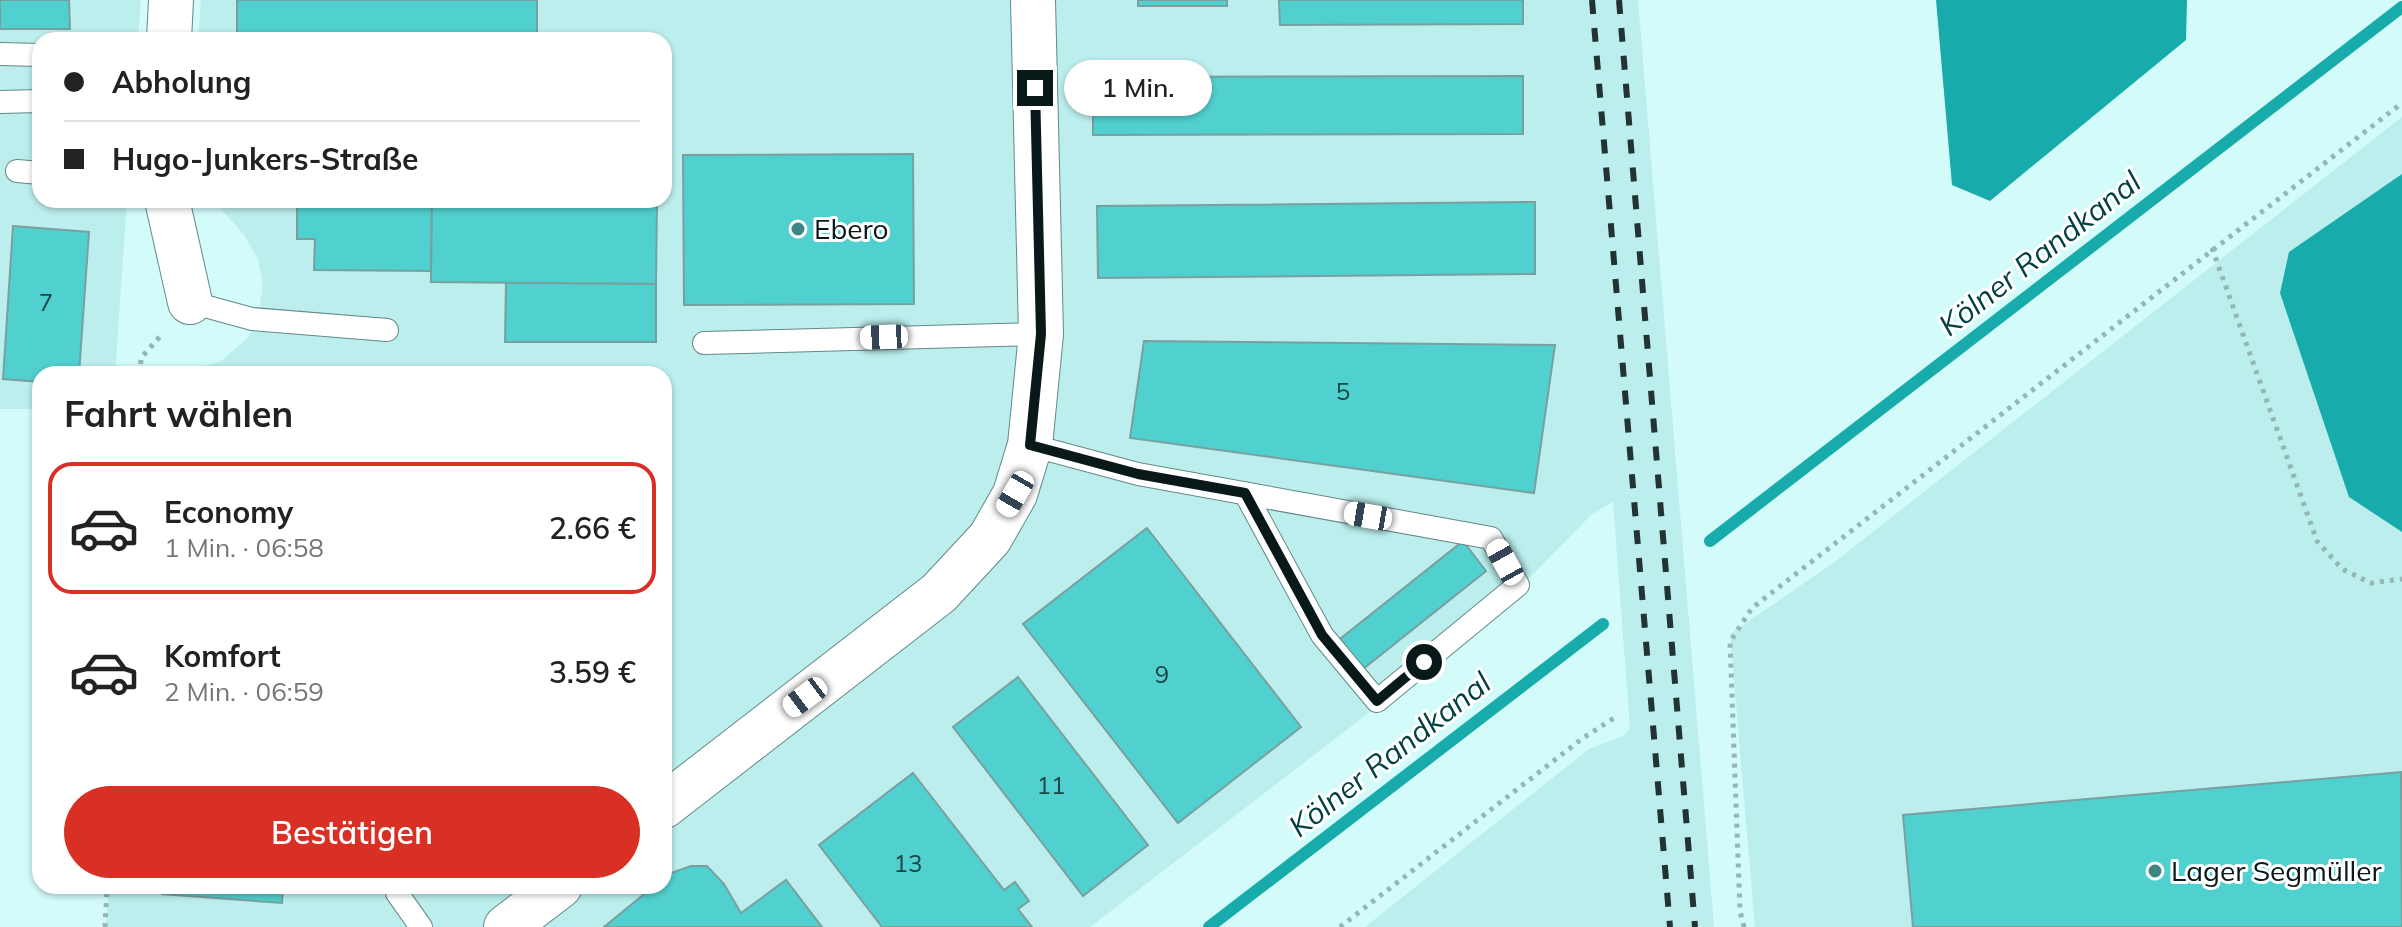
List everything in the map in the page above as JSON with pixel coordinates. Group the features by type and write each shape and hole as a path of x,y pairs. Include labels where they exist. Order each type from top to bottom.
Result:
{"street":[{"path":"169,32 171,0"},
{"path":"672,800 939,593 990,538 1015,494 1030,445 1041,334 1033,0"},
{"path":"169,208 190,302"},
{"path":"506,927 549,894"}],"lane":[{"path":"0,54 32,55"},
{"path":"0,102 32,101"},
{"path":"17,171 32,172"},
{"path":"190,302 252,319 387,330"},
{"path":"704,343 1041,334"},
{"path":"1030,445 1138,474 1245,493 1491,538 1518,585 1377,701 1322,635 1245,493"},
{"path":"398,894 421,927"}],"path":[{"path":"1744,927 1740,911 1730,642 1752,608 2402,103"},
{"path":"2212,248 2317,541 2342,569 2371,583 2402,579"},
{"path":"1340,927 1583,738 1614,718"},
{"path":"105,927 107,894"}],"shaded area":[{"path":"0,0 141,0 139,32 32,32 32,208 126,208 116,366 32,366 32,409 0,409"},
{"path":"201,0 1638,0 1714,927 1365,927 1589,749 1623,736 1630,728 1613,502 1592,514 1483,625 1090,927 106,927 108,894 672,894 672,366 207,366 222,360 247,339 258,319 263,285 258,259 245,236 220,208 672,208 672,32 199,32"},
{"path":"2402,117 2402,927 1755,927 1730,634 1832,564"}],"water":[{"path":"1936,0 2187,0 2186,40 1990,201 1952,185"},
{"path":"2402,174 2402,532 2349,497 2280,293 2289,252"}],"building":[{"path":"0,0 69,0 70,29 0,29"},
{"path":"237,0 537,0 537,32 237,32"},
{"path":"1138,0 1227,0 1227,6 1138,6"},
{"path":"1279,0 1523,0 1523,24 1280,25"},
{"path":"1523,76 1523,134 1093,135 1093,77"},
{"name":"Ebero","path":"913,154 914,304 684,305 683,155"},
{"path":"1535,202 1535,274 1098,278 1097,206"},
{"path":"297,208 432,208 431,271 314,270 315,239 297,239"},
{"path":"432,208 657,208 656,284 431,282"},
{"path":"13,226 89,232 80,366 32,366 32,381 3,379"},
{"path":"506,283 656,284 656,342 505,342"},
{"path":"1144,341 1555,345 1534,493 1130,438"},
{"path":"1147,528 1301,727 1178,823 1023,624"},
{"path":"1463,541 1486,571 1363,669 1340,639"},
{"path":"1018,677 1148,845 1083,896 953,727"},
{"name":"Lager Segmüller","path":"2401,772 2402,927 1913,927 1903,815"},
{"path":"913,773 1004,890 1015,882 1029,901 1018,909 1032,927 882,927 819,845"},
{"path":"691,866 707,866 724,884 741,913 786,880 822,927 604,927 644,894 672,894 672,873"},
{"path":"162,894 283,894 282,903"}],"waterway":[{"name":"Kölner Randkanal","path":"1710,541 2402,7"},
{"name":"Kölner Randkanal","path":"1209,927 1603,624"}],"railway":[{"path":"1592,0 1670,927"},
{"path":"1619,0 1695,927"}],"place":[{"name":"Ebero","path":"798,229"},
{"name":"Lager Segmüller","path":"2155,871"}],"route":[{"path":"1035,88 1041,334 1030,445 1138,474 1245,493 1322,635 1377,701 1424,662"}]}
